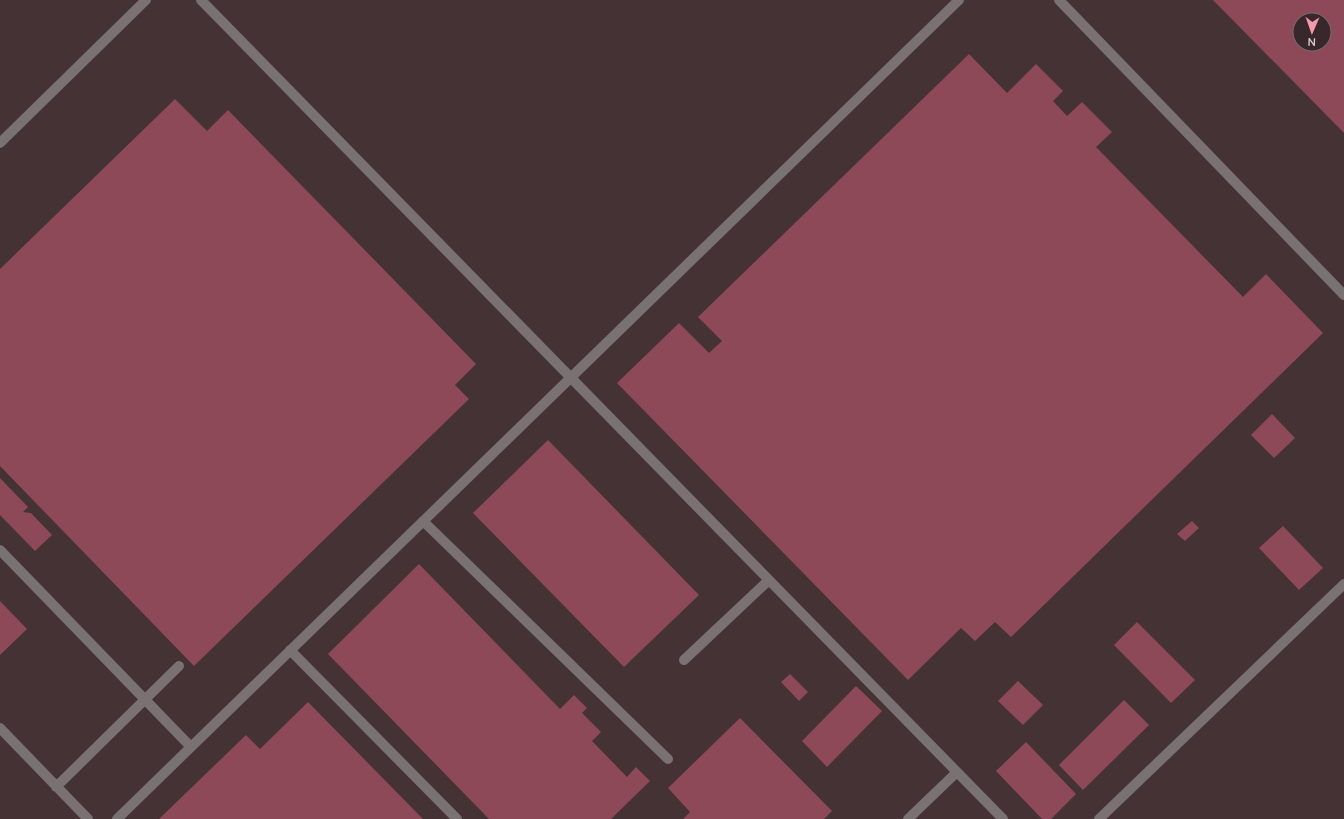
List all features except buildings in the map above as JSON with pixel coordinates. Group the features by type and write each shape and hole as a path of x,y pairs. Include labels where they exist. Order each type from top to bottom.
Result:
{"lane":[{"path":"0,143 146,0"},
{"path":"201,0 1003,819"},
{"path":"117,819 959,0"},
{"path":"1059,0 1344,295"},
{"path":"423,521 668,759"},
{"path":"0,550 191,747"},
{"path":"684,660 769,580"},
{"path":"1099,819 1344,584"},
{"path":"290,650 457,819"},
{"path":"56,787 179,666"},
{"path":"0,728 88,819"},
{"path":"908,819 957,772"}]}
